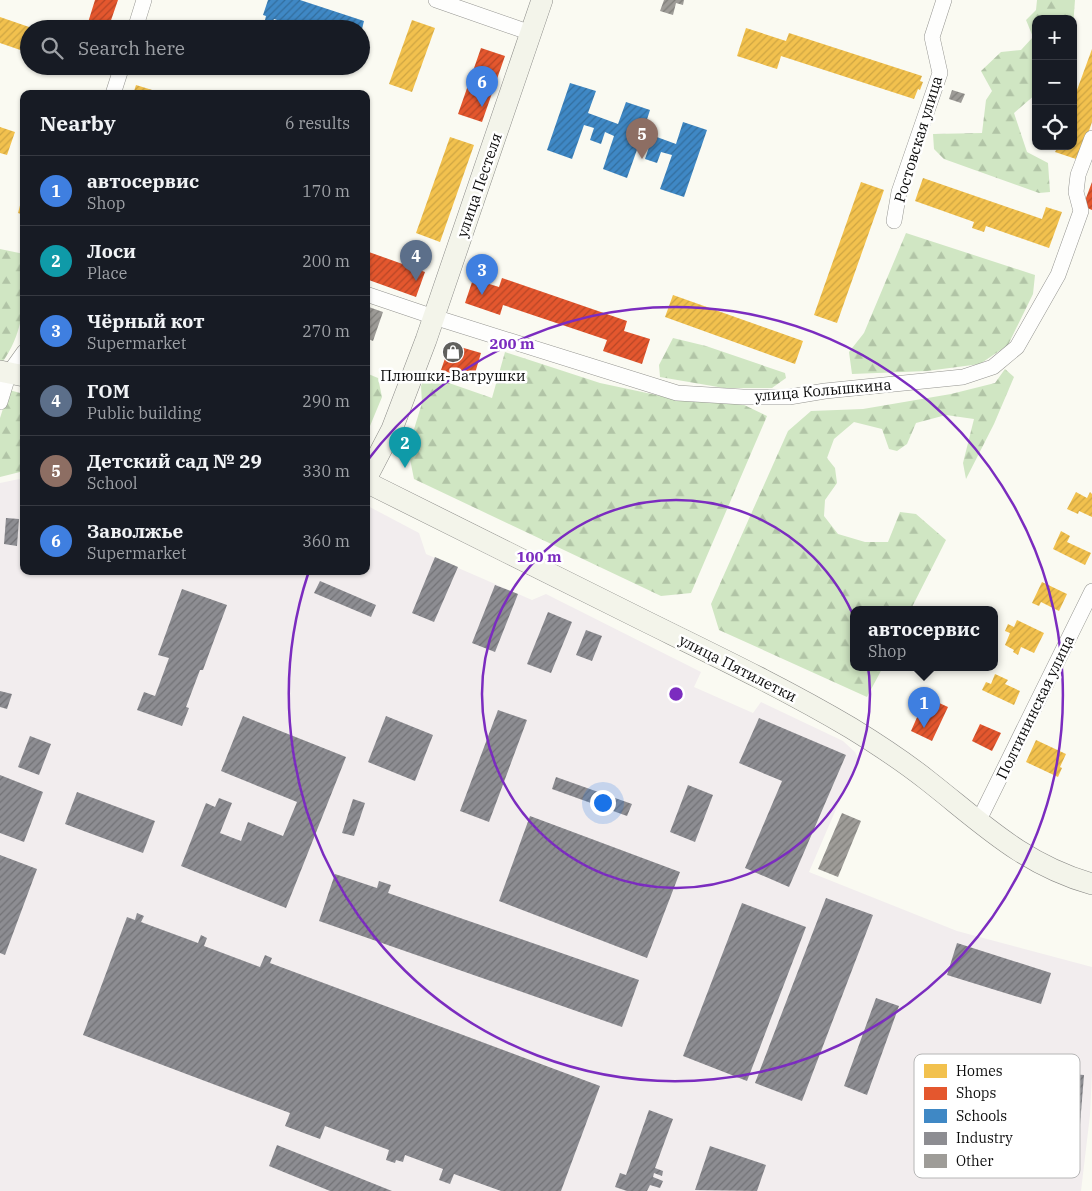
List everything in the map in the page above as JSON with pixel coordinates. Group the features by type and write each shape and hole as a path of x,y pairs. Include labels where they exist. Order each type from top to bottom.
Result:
{"main road":[{"name":"улица Пестеля","path":"370,472 392,429 434,317 542,0"},
{"name":"улица Пятилетки","path":"370,482 820,711 861,734 910,766 978,822 1021,854 1062,873 1092,884"}],"street":[{"path":"138,20 144,0"},
{"path":"436,0 531,33"},
{"name":"Ростовская улица","path":"894,221 899,192 940,73 932,37 944,0"},
{"path":"114,90 119,75"},
{"name":"улица Колышкина","path":"370,295 677,393 743,397 789,397 825,391 963,376 993,367 1017,348 1058,275 1081,211 1076,192 1078,176 1092,138"},
{"path":"0,402 11,373 20,358"},
{"name":"Полтининская улица","path":"978,822 1092,591"}],"shaded area":[{"path":"20,479 20,575 370,575 370,507 419,533 426,554 532,600 546,594 701,672 694,687 753,713 761,702 843,741 855,752 858,758 809,872 957,931 1092,967 1090,1115 1081,1191 0,1191 0,483"}],"green space":[{"path":"1037,0 1075,0 1074,15 1032,15 1032,35 1026,20 1036,10"},
{"path":"1032,38 1032,97 1014,113 1027,152 1048,163 1050,192 1039,193 944,159 934,149 933,134 982,133 986,100 992,91 981,71 1001,52 1021,50"},
{"path":"906,233 1035,275 1033,294 1008,345 980,364 927,371 852,374 849,352 864,333"},
{"path":"0,249 20,253 20,324 10,350 2,363 0,363"},
{"path":"673,338 706,346 785,373 786,378 772,388 724,388 660,377 659,365"},
{"path":"505,352 600,383 675,399 740,403 767,416 691,593 661,596 414,479 408,449 422,403 421,386 426,375 492,398"},
{"path":"1005,369 1014,377 994,424 966,479 963,463 974,419 946,415 916,423 907,444 897,451 889,449 882,429 854,422 834,439 827,458 835,468 837,483 825,500 824,516 838,534 865,542 888,542 900,512 916,514 946,540 913,606 850,606 850,671 881,671 867,697 719,630 711,604 788,431 811,411 863,409 951,394 995,383"},
{"path":"370,375 378,378 382,397 370,426"},
{"path":"9,390 20,393 20,472 0,477 0,418"}],"building: Homes":[{"path":"0,17 20,24 20,50 0,43"},
{"path":"412,20 435,28 412,92 389,84"},
{"path":"746,28 786,41 789,33 922,76 920,81 923,82 914,99 781,56 777,69 737,56"},
{"path":"1092,49 1092,122 1079,160 1055,152 1056,150 1077,150 1077,90"},
{"path":"136,85 152,90 134,90"},
{"path":"0,127 15,132 7,155 0,153"},
{"path":"450,137 474,145 440,242 416,233"},
{"path":"923,178 1042,219 1046,207 1062,212 1049,248 986,226 984,232 972,228 974,222 915,201"},
{"path":"861,182 884,190 837,323 814,315"},
{"path":"673,295 803,341 795,364 665,317"},
{"path":"1076,492 1087,498 1090,492 1092,494 1092,517 1079,511 1078,514 1067,509"},
{"path":"1061,531 1070,536 1067,542 1091,553 1085,565 1053,549"},
{"path":"1042,582 1067,594 1059,611 1041,602 1039,606 1032,603"},
{"path":"1017,620 1044,633 1034,653 1021,647 1018,655 1013,652 1014,650 1005,645 1010,633 1005,631 1008,624 1014,627"},
{"path":"995,674 1008,680 1005,684 1020,691 1014,705 982,690 986,682 991,684"},
{"path":"1036,740 1066,754 1058,777 1026,762"}],"building: Shops":[{"path":"95,0 118,0 111,20 89,20"},
{"path":"481,48 505,56 482,122 458,114"},
{"path":"1092,182 1092,210 1083,206"},
{"path":"370,252 425,272 416,297 370,280"},
{"path":"502,278 627,321 624,331 650,339 642,364 603,351 607,340 503,305 500,315 465,303 473,279 499,287"},
{"path":"450,344 481,353 473,380 441,370"},
{"path":"926,697 948,707 932,741 911,731"},
{"path":"980,724 1001,733 992,751 972,741"}],"building: Schools":[{"path":"268,0 300,0 361,20 265,20 266,16 263,15"},
{"path":"570,83 596,91 588,113 618,124 626,102 650,110 643,132 676,144 683,122 707,130 684,197 660,189 672,155 661,152 657,163 645,159 649,147 639,144 627,178 603,169 614,136 605,132 601,144 590,140 594,128 584,125 572,159 547,150"}],"building: Industry":[{"path":"6,518 19,519 17,546 4,544"},
{"path":"435,557 458,567 434,622 412,613"},
{"path":"320,581 376,605 371,617 314,593"},
{"path":"495,585 518,594 495,652 472,643"},
{"path":"182,589 227,605 203,670 200,670 186,707 189,708 182,726 137,710 144,692 155,696 169,658 158,655"},
{"path":"548,612 572,622 551,673 527,664"},
{"path":"586,630 602,636 592,661 576,655"},
{"path":"0,691 12,694 7,709 0,707"},
{"path":"498,710 527,720 489,822 460,811"},
{"path":"243,716 346,757 286,908 181,866 206,803 215,807 219,798 232,803 220,833 241,841 248,822 283,836 297,802 221,771"},
{"path":"386,716 433,735 415,781 368,762"},
{"path":"759,718 846,755 789,887 745,868 782,781 739,763"},
{"path":"30,736 51,744 39,775 18,767"},
{"path":"0,775 43,792 24,842 0,833"},
{"path":"556,777 632,804 627,816 552,789"},
{"path":"688,785 713,795 695,842 670,832"},
{"path":"77,792 155,821 143,853 65,824"},
{"path":"353,799 365,803 354,836 342,833"},
{"path":"530,816 680,872 647,958 499,901"},
{"path":"0,855 37,869 5,955 0,953"},
{"path":"335,874 377,888 379,881 391,885 388,893 639,980 622,1027 319,921"},
{"path":"826,898 873,915 802,1101 755,1083"},
{"path":"742,903 806,927 747,1081 683,1056"},
{"path":"137,913 144,916 141,922 198,943 201,935 207,938 204,946 260,967 265,955 272,958 270,963 600,1086 561,1191 501,1191 454,1174 450,1184 439,1180 443,1169 405,1155 403,1162 396,1160 395,1163 386,1160 389,1150 325,1126 320,1139 285,1126 290,1113 83,1035 127,917 135,920"},
{"path":"957,943 1051,973 1041,1004 947,975"},
{"path":"876,998 899,1006 867,1095 844,1086"},
{"path":"1080,1075 1084,1075 1080,1125"},
{"path":"649,1110 673,1119 655,1168 663,1171 662,1176 654,1173 653,1177 663,1181 660,1188 650,1185 647,1191 627,1191 615,1187 620,1173 626,1175"},
{"path":"277,1145 392,1191 330,1191 269,1166"},
{"path":"710,1146 766,1165 757,1191 695,1190"}],"building: Other":[{"path":"664,0 684,0 683,5 676,3 673,15 660,11"},
{"path":"952,90 965,94 961,103 949,99"},
{"path":"370,307 383,312 373,341 370,340"},
{"path":"842,813 861,821 838,877 818,869"}],"place":[{"name":"Заволжье","path":"482,107"},
{"name":"Детский сад № 29","path":"642,159"},
{"name":"ГОМ","path":"416,281"},
{"name":"Чёрный кот","path":"482,295"},
{"name":"Плюшки-Ватрушки","path":"453,352"},
{"name":"Лоси","path":"405,468"},
{"name":"автосервис","path":"924,728"}]}
